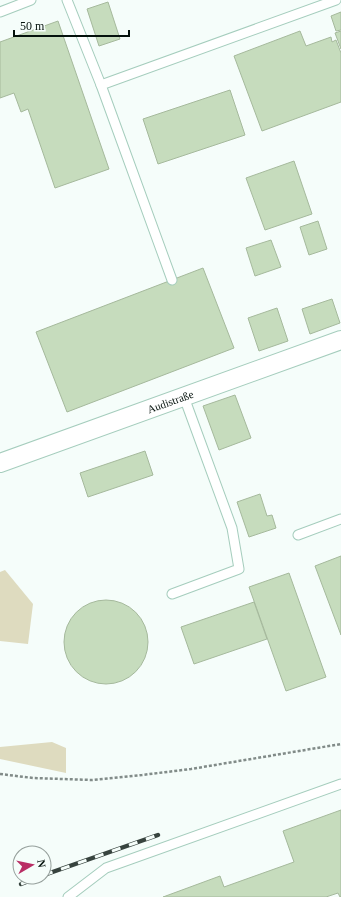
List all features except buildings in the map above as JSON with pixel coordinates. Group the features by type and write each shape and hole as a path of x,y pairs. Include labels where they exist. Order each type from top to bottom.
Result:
{"street":[{"name":"Audistraße","path":"0,463 341,340"}],"lane":[{"path":"0,12 31,0"},
{"path":"67,0 101,85 172,280"},
{"path":"101,85 336,0"},
{"path":"172,594 239,569 232,528 184,397"},
{"path":"298,535 341,519"},
{"path":"68,897 106,868 341,784"}],"path":[{"path":"0,774 33,778 92,780 191,769 341,744"}],"shaded area":[{"path":"5,570 33,604 28,644 0,641 0,572"},
{"path":"52,742 66,748 66,773 0,759 0,747"}],"railway":[{"path":"52,872 158,835"}]}
